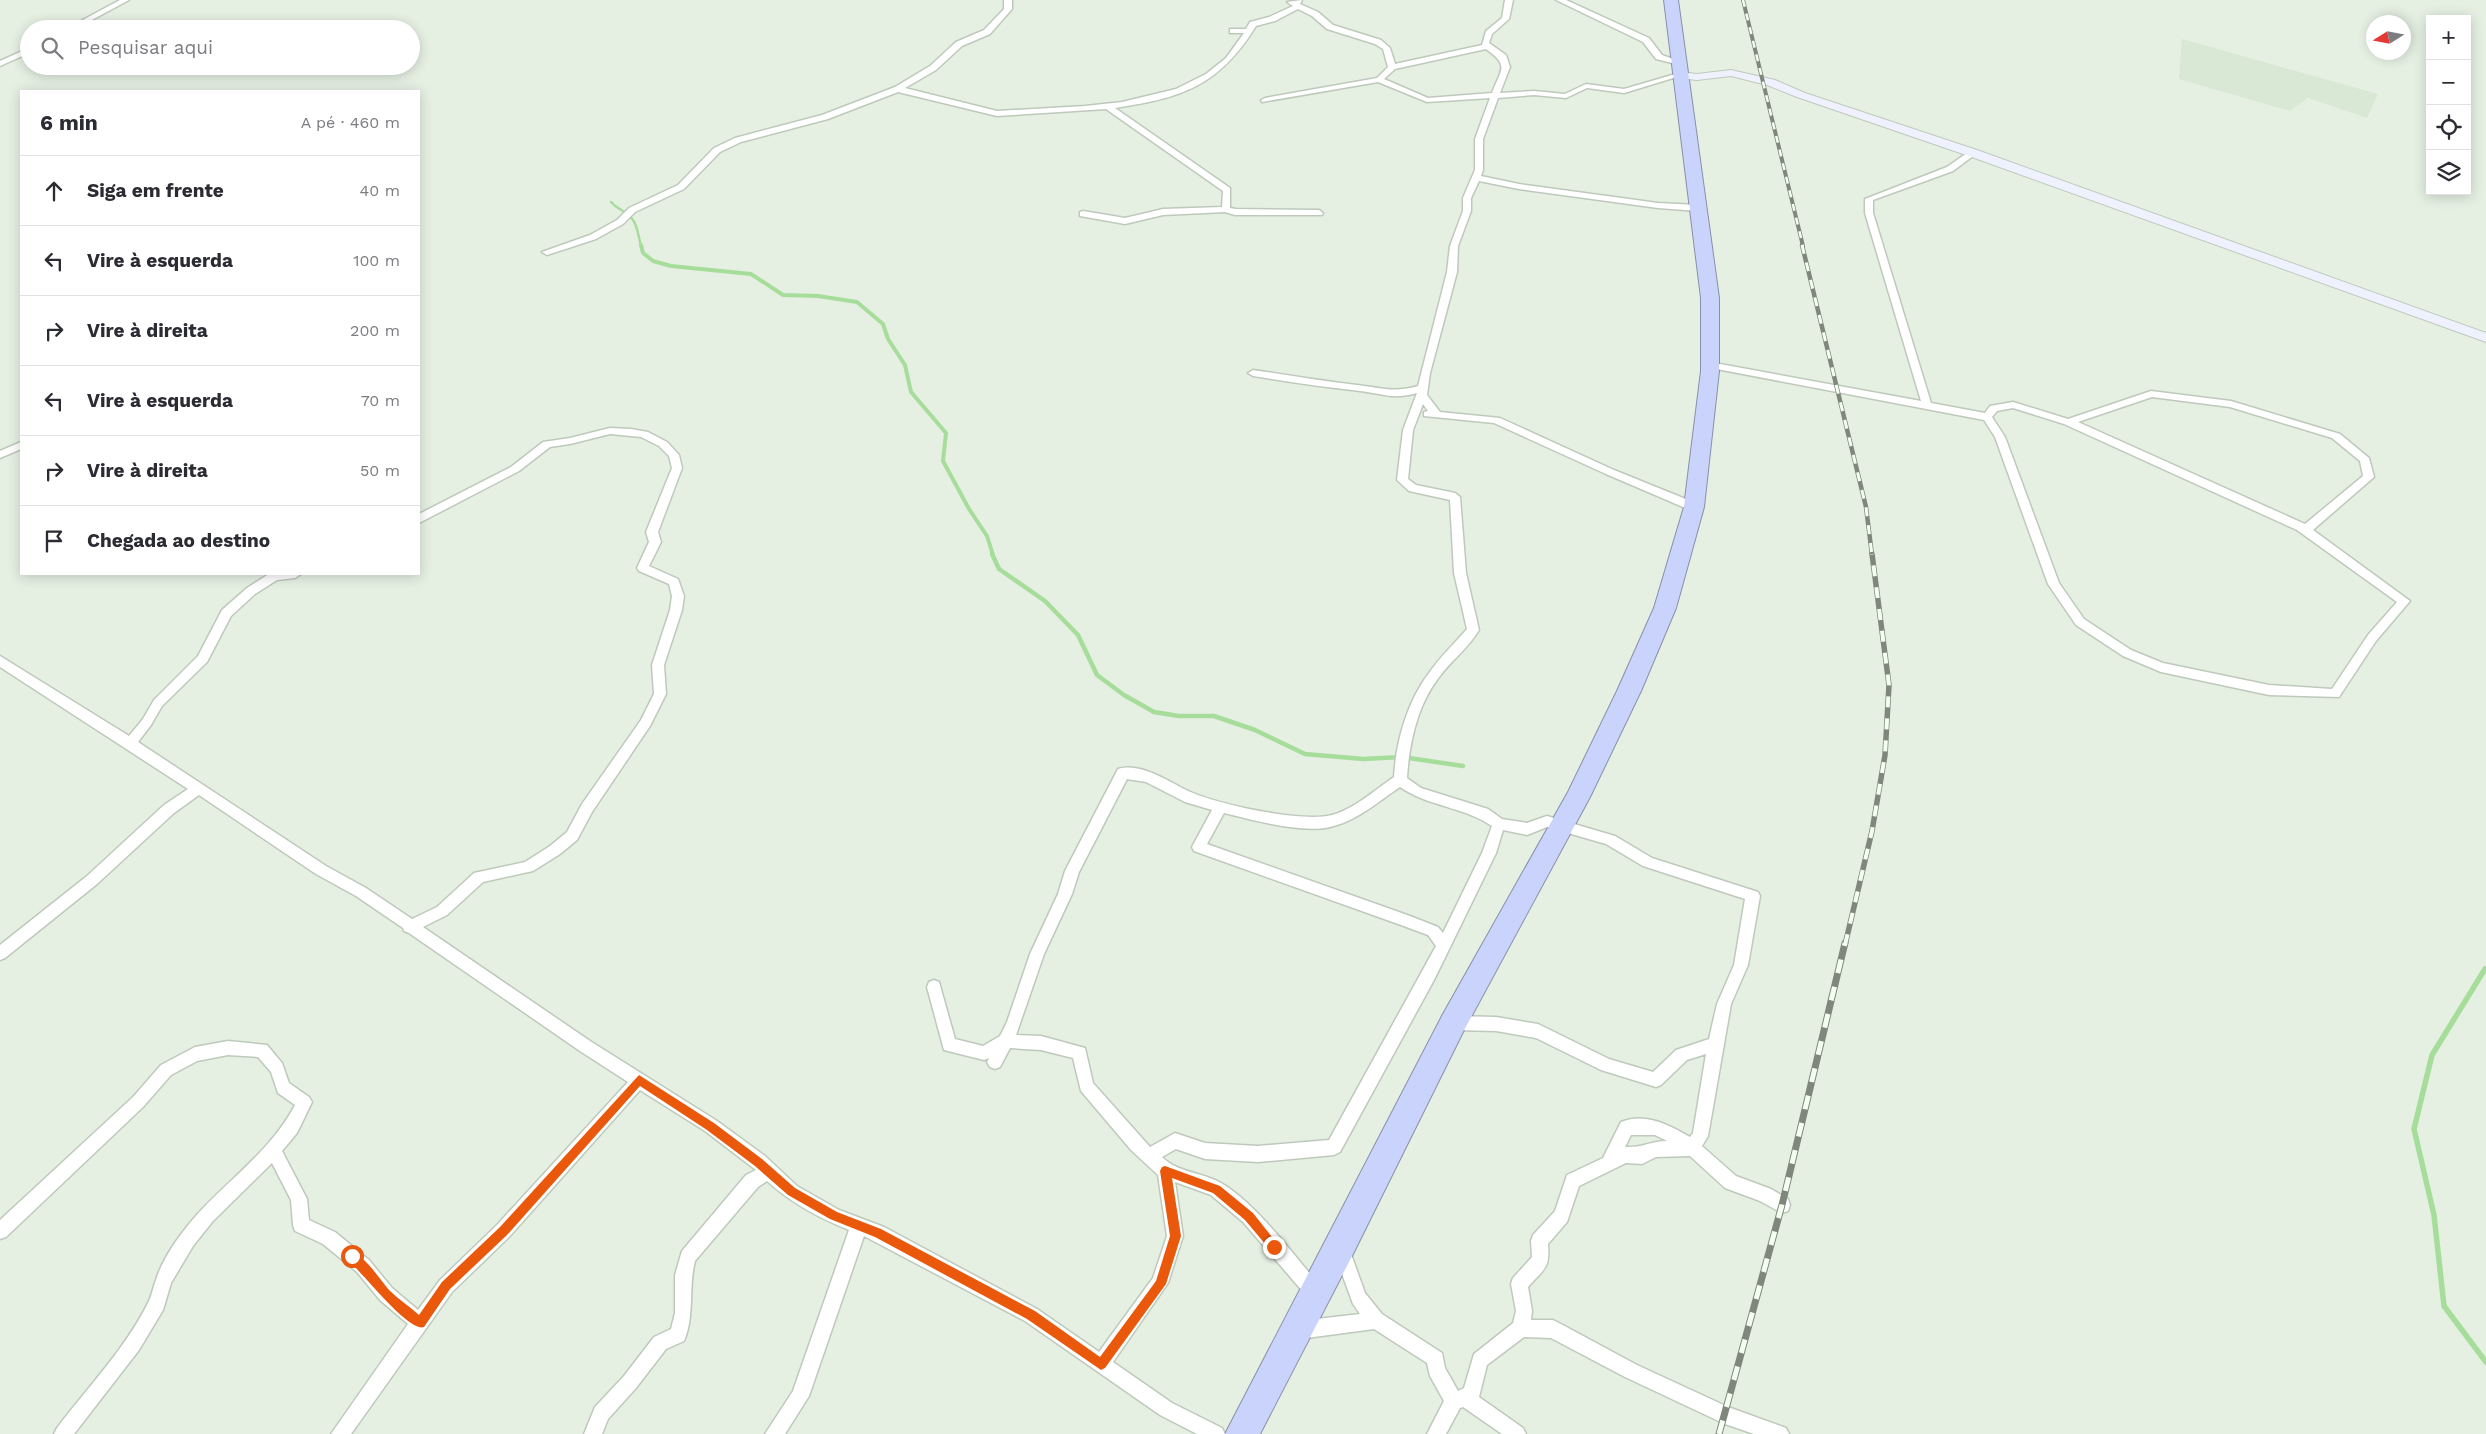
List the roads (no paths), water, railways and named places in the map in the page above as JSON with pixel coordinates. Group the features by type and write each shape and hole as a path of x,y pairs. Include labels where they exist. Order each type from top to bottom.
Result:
{"highway":[{"path":"1242,1434 1316,1294 1453,1024 1563,826 1629,691 1664,608 1694,507 1710,365 1710,298 1671,0"}],"street":[{"path":"87,20 125,0"},
{"path":"547,252 593,237 620,222 632,210 681,188 717,150 738,140 825,117 898,89 934,68 959,44 987,32 1008,9 1008,0"},
{"path":"1400,780 1402,750 1421,695 1433,676 1473,630 1460,573 1456,497 1413,488 1402,480 1408,430 1415,417 1423,392 1452,272 1454,246 1467,211 1467,198 1477,178 1479,139 1506,66 1503,57 1485,44 1489,33 1505,19 1509,0"},
{"path":"1560,0 1646,40 1659,57 1697,77 1722,72 1760,79 2486,338"},
{"path":"898,89 990,113 1019,114 1048,109 1106,106 1184,90 1209,76 1227,62 1240,47 1253,24 1272,19 1292,1 1315,14 1330,27 1378,42 1386,48 1392,67"},
{"path":"1233,31 1248,32"},
{"path":"1379,80 1392,67 1488,46"},
{"path":"0,64 20,54"},
{"path":"1265,100 1379,80 1427,100 1534,94 1566,96 1586,86 1624,91 1679,69"},
{"path":"1106,106 1215,180 1226,190 1226,209"},
{"path":"1927,405 1869,213 1869,199 1950,169 1973,154"},
{"path":"1477,178 1523,188 1590,195 1673,208 1698,208"},
{"path":"1083,214 1125,221 1163,212 1226,209 1243,213 1319,213"},
{"path":"1710,365 1987,417 2000,437 2054,584 2080,622 2127,653 2161,667 2269,690 2335,694 2372,638 2404,601 2305,530 2068,422 2013,405 1994,408 1987,417"},
{"path":"1252,373 1367,389 1388,394 1423,392"},
{"path":"1423,392 1436,414"},
{"path":"2068,422 2151,394 2231,404 2336,436 2365,460 2369,476 2305,530"},
{"path":"1415,417 1436,414 1496,420 1610,472 1694,507"},
{"path":"409,927 442,911 479,877 528,866 572,836 586,808 646,723 660,694 658,665 676,610 678,596 674,582 643,568 655,542 652,532 677,468 674,455 663,444 644,434 610,431 570,441 548,444 515,469 420,518"},
{"path":"0,455 20,445"},
{"path":"130,743 147,722 158,703 203,659 226,612 274,576 284,575"},
{"path":"0,661 130,743 321,870 361,892 409,927 442,946 585,1046 710,1126 768,1171 791,1192 834,1216 878,1233 1031,1315 1166,1409 1216,1434"},
{"path":"996,1062 1014,1024 1038,954 1065,894 1072,871 1123,773 1137,774 1156,780 1189,798 1220,808 1292,820 1329,821 1351,813 1400,780"},
{"path":"1400,780 1417,792 1483,812 1499,824 1527,829 1547,820 1610,840 1648,862 1753,896 1741,965 1724,1004 1715,1045 1700,1136 1692,1148"},
{"path":"0,954 92,880 169,809 198,789"},
{"path":"1220,808 1199,847 1433,931 1443,944"},
{"path":"1149,1156 1175,1141 1204,1151 1258,1154 1334,1147 1409,1013 1443,944 1459,917 1489,853 1499,824"},
{"path":"934,987 949,1045 984,1054 1006,1041 1041,1043 1080,1053 1086,1086 1149,1156 1165,1171 1216,1189 1249,1216 1316,1294"},
{"path":"1453,1024 1496,1024 1538,1031 1606,1065 1656,1080 1669,1064 1690,1049 1715,1045"},
{"path":"0,1231 138,1102 166,1070 195,1054 228,1048 262,1050 277,1068 283,1088 304,1102 291,1128 242,1183 207,1216 186,1240 164,1280 157,1304 134,1344 63,1434"},
{"path":"340,1434 446,1286 503,1231 639,1080"},
{"path":"1609,1164 1627,1128 1657,1127 1692,1148 1731,1182 1764,1195 1782,1205"},
{"path":"1521,1328 1524,1311 1519,1284 1541,1260 1539,1241 1561,1216 1573,1181 1624,1155 1642,1156 1654,1149 1692,1148"},
{"path":"272,1150 299,1199 301,1225 329,1238 356,1260 386,1294 420,1323"},
{"path":"593,1434 601,1413 630,1382 660,1343 678,1335 683,1313 683,1275 688,1257 752,1181 768,1171"},
{"path":"1101,1364 1160,1284 1175,1236 1165,1171"},
{"path":"774,1434 800,1396 859,1226"},
{"path":"1340,1247 1359,1298 1376,1320 1436,1359 1436,1370 1459,1399 1517,1434"},
{"path":"1297,1330 1376,1320"},
{"path":"1436,1434 1459,1399 1471,1395 1480,1360 1521,1328 1553,1329 1631,1371 1725,1415 1780,1434"}],"waterway":[{"path":"611,202 633,220 641,246"},
{"path":"641,245 643,253 653,261 671,266 751,274 783,295 818,296 857,302 883,324 888,339 905,365 911,392 946,433 943,461 969,509 987,536 993,555"},
{"path":"992,554 999,569 1045,601 1078,635 1097,675 1124,695 1154,712 1179,716 1214,716 1255,730 1305,754 1363,759 1402,757 1463,766"},
{"path":"2485,969 2432,1055 2414,1129 2434,1215 2444,1306 2486,1362"}],"railway":[{"path":"1743,0 1803,246"},
{"path":"1802,245 1866,507 1872,555"},
{"path":"1845,945 1872,831 1885,755 1889,685 1872,554"},
{"path":"1719,1434 1782,1205 1845,943"}]}
